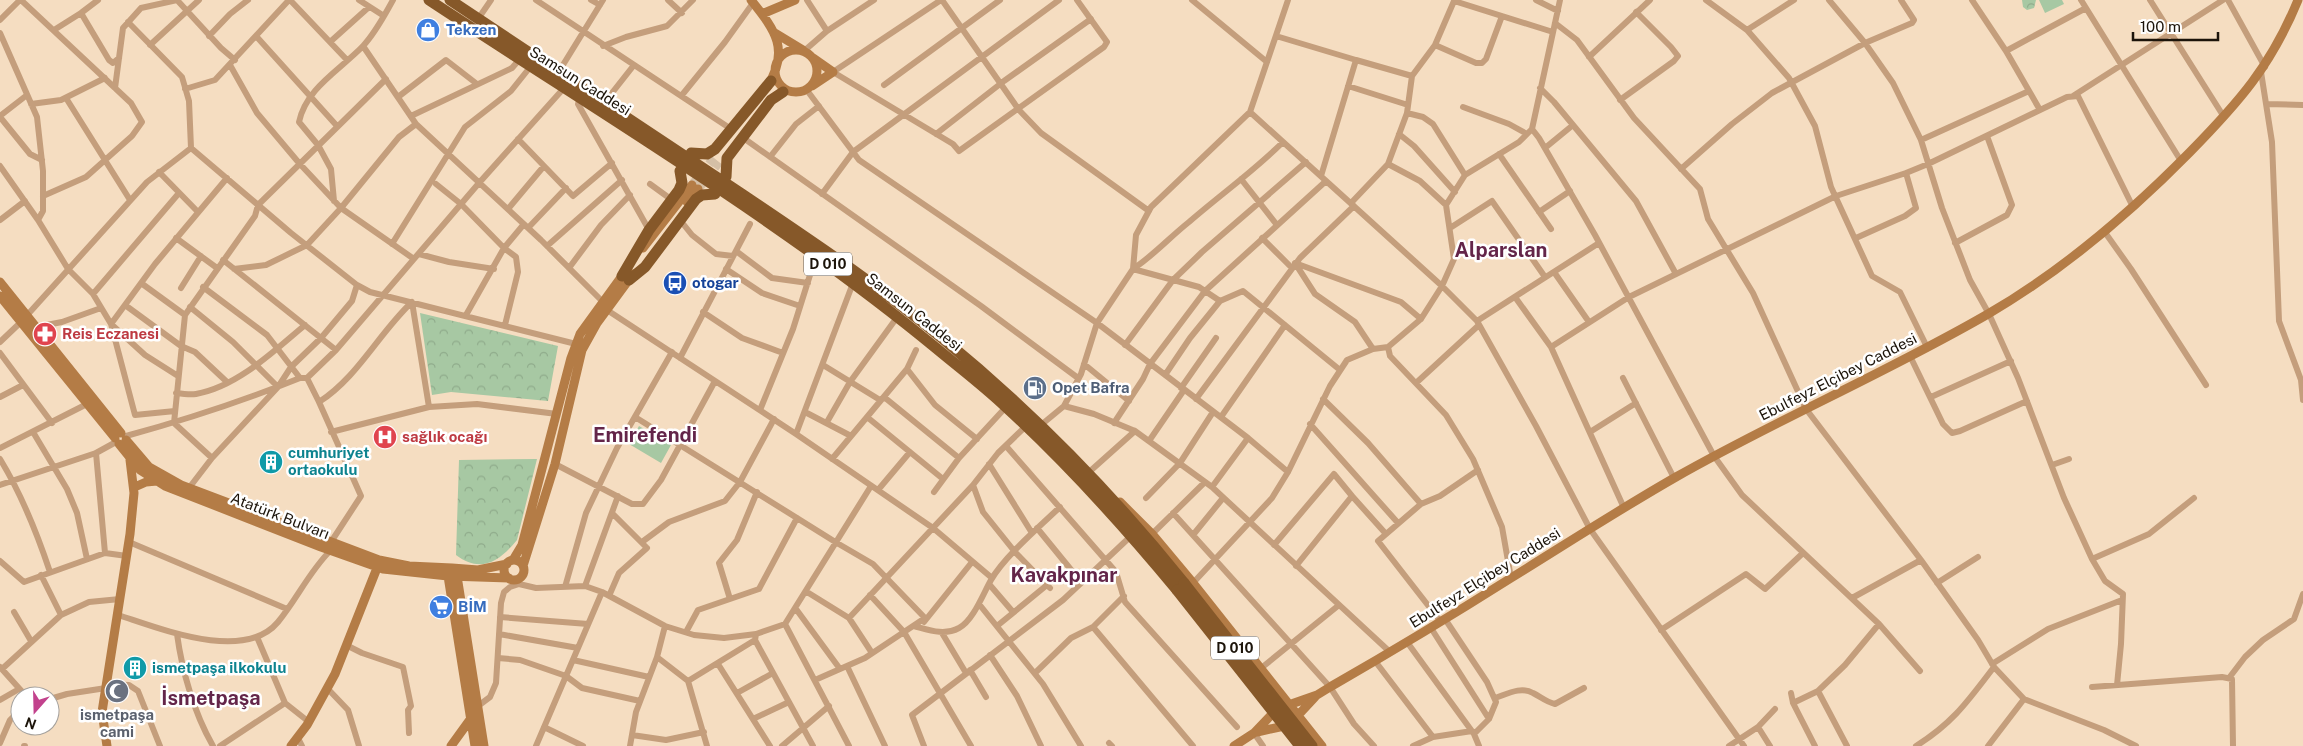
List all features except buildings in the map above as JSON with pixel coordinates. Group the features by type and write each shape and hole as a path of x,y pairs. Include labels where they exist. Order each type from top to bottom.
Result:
{"highway":[{"name":"Samsun Caddesi","path":"429,0 564,88 582,93"},
{"name":"Samsun Caddesi","path":"450,0 558,72 582,93 818,251 934,332 1042,425 1148,538 1281,716"},
{"path":"691,153 708,154 715,149 771,81"},
{"path":"726,177 727,158 742,137 771,100 787,92"},
{"path":"582,93 608,98 691,153 809,232 818,251 805,254 680,171 593,112 582,93"},
{"path":"625,278 649,230 672,200 682,183 680,171"},
{"path":"625,278 645,267 696,199 702,195 716,194"},
{"name":"Samsun Caddesi","path":"818,251 853,283 898,316 1006,407 1103,505 1129,537 1185,586"},
{"name":"D 010","path":"1281,716 1300,746"},
{"name":"D 010","path":"1281,716 1312,746"}],"main road":[{"path":"762,14 795,0"},
{"name":"Ebulfeyz Elçibey Caddesi","path":"1281,716 1443,621 1674,478 1989,314 2055,269 2133,207 2224,117 2263,70 2298,0"},
{"path":"752,1 775,33 833,72 806,89 768,97 716,160 771,81 778,52 775,33"},
{"path":"787,92 776,79 775,66 782,55 788,51 795,50 806,53 813,59 817,72 812,85 806,89"},
{"path":"515,580 505,568 522,545 580,334 602,301 625,278 695,187"},
{"path":"453,574 515,580 523,574 523,566 555,464 582,350 625,278"},
{"path":"0,282 24,319 87,404 120,439 154,470 189,488 327,547"},
{"path":"0,296 24,319 36,327 120,439"},
{"name":"Atatürk Bulvarı","path":"120,439 130,460 140,470 157,481 327,547 403,572 453,574"},
{"path":"107,746 102,712 141,459"},
{"path":"130,460 135,490"},
{"path":"135,490 142,483 157,481"},
{"path":"1098,484 1132,512 1152,534 1185,586 1260,669 1293,746"},
{"path":"1129,537 1281,716"},
{"path":"453,574 510,562 519,561 523,566"},
{"path":"290,746 300,742 327,688 378,564"},
{"path":"453,574 476,713 484,746"},
{"path":"453,574 476,713 475,746"},
{"name":"Ebulfeyz Elçibey Caddesi","path":"1281,716 1298,717 1317,695"},
{"path":"451,746 476,713"},
{"path":"1254,733 1268,728 1281,716"},
{"path":"1234,746 1281,716 1298,717 1322,746"}],"street":[{"path":"0,20 21,0 131,104 142,122 132,136 86,177 43,196"},
{"path":"54,30 98,0"},
{"path":"115,88 123,28 141,8 177,0 232,63 257,113 299,163 341,208 392,244 416,257 494,269"},
{"path":"150,45 185,11 200,0"},
{"path":"209,36 230,14 248,0"},
{"path":"185,89 215,80 290,0 347,60"},
{"path":"359,0 384,16"},
{"path":"334,200 331,169 318,145 299,122 302,108 322,83 363,46 393,0"},
{"path":"478,19 490,0"},
{"path":"536,0 731,129"},
{"path":"558,72 602,3 591,0"},
{"path":"668,0 682,13"},
{"path":"603,46 626,37 667,26 693,0"},
{"path":"807,0 827,31"},
{"path":"806,53 827,31 874,0"},
{"path":"1077,0 1107,42 1104,47 1019,110 959,151 953,144 833,72 942,0 1019,110 1041,133 1148,211"},
{"path":"884,85 1000,0"},
{"path":"822,194 853,152 1059,0"},
{"path":"1192,0 1267,62"},
{"path":"1133,269 1136,235 1148,211 1250,112 1288,0"},
{"path":"1196,399 1294,266 1388,164 1407,113 1412,76 1435,45 1454,0 1553,32"},
{"path":"1536,0 1558,11"},
{"path":"1446,205 1466,174 1519,142 1530,131 1560,0"},
{"path":"1589,57 1650,0"},
{"path":"1706,0 1747,30 1791,82 1815,126 1831,187 1872,276 1900,292 1927,347"},
{"path":"1747,30 1794,0"},
{"path":"1829,0 1865,43 1894,83 1921,140 1942,208 1970,280 1989,314 2011,362 2092,559 2105,581 2123,594 2121,644 2116,685"},
{"path":"1682,169 1732,124 1772,92 1865,43 1912,23 1914,20 1901,0"},
{"path":"1972,0 2006,50 2040,110"},
{"path":"2081,0 2181,161"},
{"path":"2150,0 2224,117"},
{"path":"2072,97 2223,0"},
{"path":"2228,0 2263,70 2272,142 2279,320 2302,381 2303,400"},
{"path":"682,95 725,42 752,1"},
{"path":"330,42 369,7"},
{"path":"2006,50 2086,8"},
{"path":"1620,100 1674,61 1678,56 1636,12"},
{"path":"81,13 109,60 113,63 119,58"},
{"path":"1435,45 1476,63 1482,63 1486,59 1502,16"},
{"path":"936,134 1001,84 1091,20"},
{"path":"128,22 182,77 189,101 191,148 306,245 357,285 381,295 576,344"},
{"path":"1555,23 1577,40 1634,118 1700,189 1708,219 1753,294 1806,409 1921,560 1978,640 1993,666 2024,699 2104,730 2136,746"},
{"path":"0,33 37,117 42,160 43,196 43,211 38,220"},
{"path":"256,36 337,126"},
{"path":"1276,36 1412,76"},
{"path":"363,46 416,124 547,246 602,301 607,310 774,419 933,528 972,562 990,581 1013,612"},
{"path":"398,97 446,60 477,84"},
{"path":"411,116 512,68 519,60"},
{"path":"1114,423 1150,364 1205,291 1324,179 1356,60"},
{"path":"608,98 634,65"},
{"path":"392,244 447,153 465,127 511,91 531,66"},
{"path":"31,104 61,100 105,78"},
{"path":"174,423 184,315 254,216 258,205 386,80"},
{"path":"1348,86 1408,105"},
{"path":"0,484 96,453 120,439 174,423 304,378 336,350 381,295 564,88"},
{"path":"1540,88 1636,201 1676,274"},
{"path":"806,89 859,160 1097,323 1248,438 1288,472"},
{"path":"1921,140 2029,91"},
{"path":"582,93 578,104 649,230"},
{"path":"27,95 0,116 30,154 42,160"},
{"path":"1551,347 1628,297 1836,196 1928,164 2067,97 2078,96 2133,207"},
{"path":"66,98 130,200"},
{"path":"2266,104 2303,105"},
{"path":"770,157 796,124 819,106"},
{"path":"1463,108 1530,131 1545,148 1599,243 1714,456 1742,495 1879,624 1920,671"},
{"path":"1250,112 1442,286 1478,323 1536,426 1590,529 1744,746"},
{"path":"1407,113 1423,117 1433,124 1466,174"},
{"path":"234,269 266,265 306,245 341,208 399,137 416,124"},
{"path":"1545,148 1573,125"},
{"path":"1399,134 1414,146 1455,192"},
{"path":"1955,243 2007,214 2012,205 1987,136"},
{"path":"742,137 1078,378"},
{"path":"518,139 573,196 612,163"},
{"path":"1042,425 1064,406 1084,364 1097,323 1133,269 1148,259 1187,223 1267,159 1283,142"},
{"path":"0,342 24,319 146,182 191,148"},
{"path":"1500,154 1550,229"},
{"path":"1125,345 1173,280 1259,201 1306,162"},
{"path":"1185,586 1217,560 1272,498 1288,472 1323,399 1347,360 1373,349 1388,347 1422,318 1442,286 1454,259 1446,205 1420,181 1388,164"},
{"path":"0,166 38,220 68,270 93,294 111,324 145,355 178,376"},
{"path":"508,209 544,166"},
{"path":"159,172 198,212"},
{"path":"1856,238 1904,216 1916,208 1906,173"},
{"path":"111,324 176,238 227,178"},
{"path":"547,246 622,180"},
{"path":"1241,180 1277,224"},
{"path":"436,184 461,204 504,248 516,257 518,272 505,326"},
{"path":"650,184 672,200"},
{"path":"466,315 494,269 504,248 566,188"},
{"path":"1539,212 1570,191"},
{"path":"93,294 179,193"},
{"path":"568,268 601,225 630,195"},
{"path":"1450,228 1492,200 1545,277"},
{"path":"0,220 25,201"},
{"path":"680,220 692,236 716,254 734,254 772,278 808,283"},
{"path":"680,358 750,224"},
{"path":"2104,231 2131,269 2206,385"},
{"path":"176,238 217,268"},
{"path":"1262,238 1294,266 1315,294 1355,322 1373,349"},
{"path":"1416,383 1478,323 1599,243"},
{"path":"760,410 783,353 818,251"},
{"path":"181,288 201,256"},
{"path":"223,260 336,350"},
{"path":"1294,266 1401,302 1422,318"},
{"path":"726,269 762,293 800,306"},
{"path":"1133,269 1199,287 1220,301"},
{"path":"1554,272 1589,322"},
{"path":"141,283 184,315"},
{"path":"796,434 853,283"},
{"path":"189,488 212,458 278,386 291,367 321,338 352,301 357,285"},
{"path":"118,615 177,634 210,640 236,641 256,637 277,624 361,496 319,402 304,378 291,367 267,336 203,288"},
{"path":"1164,375 1190,338 1220,301 1242,291 1340,370"},
{"path":"1515,297 1551,347 1624,508"},
{"path":"319,402 337,390 399,314 412,302"},
{"path":"412,302 429,407"},
{"path":"125,305 181,346 195,352 227,382"},
{"path":"190,307 233,342 278,386"},
{"path":"36,327 62,322 101,308"},
{"path":"704,312 742,338 783,353"},
{"path":"827,422 850,382 898,316"},
{"path":"111,324 135,415 175,411"},
{"path":"176,394 196,394 227,382 257,366 305,325"},
{"path":"1221,417 1285,325"},
{"path":"1149,441 1216,338"},
{"path":"1388,347 1390,356 1446,415 1478,470 1502,527 1511,578"},
{"path":"832,458 907,368 916,350"},
{"path":"565,587 586,513 635,417 672,352"},
{"path":"0,353 52,423"},
{"path":"1910,356 1943,424 1952,433 2027,401"},
{"path":"1932,398 2011,362"},
{"path":"1084,364 1129,401"},
{"path":"823,365 882,399 959,458"},
{"path":"907,368 934,405 977,439"},
{"path":"1622,378 1674,478"},
{"path":"555,464 632,504 643,504 661,480 715,381"},
{"path":"0,397 23,385"},
{"path":"1323,399 1368,443 1421,504"},
{"path":"1590,432 1636,403"},
{"path":"0,448 87,404"},
{"path":"331,432 429,407 477,404 557,414"},
{"path":"1064,406 1135,431 1212,487 1390,652"},
{"path":"934,492 959,458 1006,407"},
{"path":"805,412 851,436"},
{"path":"1146,498 1180,464 1213,412"},
{"path":"867,416 943,479"},
{"path":"635,417 873,564 888,577 925,618"},
{"path":"642,542 669,522 725,501 740,482 774,419"},
{"path":"174,423 212,458"},
{"path":"1310,424 1398,523"},
{"path":"849,618 1026,426"},
{"path":"1088,473 1135,431"},
{"path":"34,432 67,489 77,513 87,559"},
{"path":"1212,487 1248,438"},
{"path":"1006,446 1116,572 1126,602 1237,726"},
{"path":"878,490 910,452"},
{"path":"96,453 105,553"},
{"path":"0,459 13,480 36,530 50,572"},
{"path":"2052,465 2069,459"},
{"path":"989,464 1035,531 1081,582"},
{"path":"1413,746 1433,737 1473,733 1489,719 1496,702 1487,682 1443,621 1378,541 1421,504 1440,496 1478,470"},
{"path":"1274,545 1334,474 1386,534"},
{"path":"1152,534 1205,482"},
{"path":"973,485 983,512 1015,552 1049,587 1013,612 997,626"},
{"path":"688,680 718,664 756,637 785,624 807,592 871,486"},
{"path":"730,599 719,563 737,540 757,492"},
{"path":"585,586 618,496"},
{"path":"1296,566 1352,496"},
{"path":"1193,535 1223,498"},
{"path":"2092,559 2149,534 2194,498"},
{"path":"914,626 942,633 960,628 979,604 990,581 1015,552 1060,507"},
{"path":"609,596 619,574 647,548 612,513"},
{"path":"1173,513 1330,688 1354,724 1374,746"},
{"path":"686,632 698,610 759,589 797,518"},
{"path":"924,746 912,715 1063,600 1129,537"},
{"path":"129,542 287,609"},
{"path":"0,561 24,582 105,553 127,556"},
{"path":"1660,630 1746,574 1765,589 1803,553"},
{"path":"1937,583 1978,557"},
{"path":"1852,598 1921,560"},
{"path":"815,680 872,653 925,618 972,562"},
{"path":"40,576 61,615"},
{"path":"476,713 490,697 496,682 500,617 504,592 515,580 536,588 585,586 602,592 665,626 686,632 724,638 756,637"},
{"path":"536,746 602,592"},
{"path":"807,592 849,618 872,653"},
{"path":"2229,678 2245,657 2262,640 2294,619 2303,594"},
{"path":"870,595 904,632 971,746"},
{"path":"1034,673 1071,638 1093,627 1124,596"},
{"path":"16,686 1,668 61,615 90,602 120,599"},
{"path":"1916,746 1938,732 1958,714 1993,666 2048,629 2122,600"},
{"path":"979,604 1034,673 1081,746"},
{"path":"1260,669 1339,605"},
{"path":"796,609 840,669"},
{"path":"14,612 31,642"},
{"path":"500,617 588,624"},
{"path":"922,628 925,618"},
{"path":"785,624 849,746"},
{"path":"1793,703 1818,691 1845,665 1879,624"},
{"path":"630,746 640,701 657,657 665,626"},
{"path":"1093,627 1193,746"},
{"path":"1431,628 1489,719"},
{"path":"942,633 986,697"},
{"path":"177,634 180,658 190,692 213,746"},
{"path":"500,634 578,648"},
{"path":"256,637 285,703 309,722"},
{"path":"756,637 813,746"},
{"path":"1407,642 1473,733 1479,746"},
{"path":"346,645 362,653 403,666 410,706 408,710 409,733"},
{"path":"990,655 1017,696 1041,746"},
{"path":"657,657 688,680 707,746"},
{"path":"498,658 520,660 566,676 582,688 640,701"},
{"path":"573,660 649,678"},
{"path":"1375,661 1433,737"},
{"path":"718,664 770,746"},
{"path":"847,666 885,746"},
{"path":"737,693 773,672"},
{"path":"2092,686 2222,676 2232,679 2233,746"},
{"path":"60,696 107,686 129,685 138,691 160,746"},
{"path":"327,688 348,710 359,746"},
{"path":"1495,698 1518,690 1527,690 1546,702 1554,704 1584,688"},
{"path":"1818,691 1847,746"},
{"path":"1791,693 1793,703 1814,746"},
{"path":"1988,746 2024,699"},
{"path":"753,719 789,702"},
{"path":"220,746 285,703"},
{"path":"782,746 829,706"},
{"path":"1729,746 1758,727 1775,709"},
{"path":"0,743 10,720"},
{"path":"544,727 583,746"},
{"path":"1758,727 1770,746"},
{"path":"632,735 666,740 704,732"},
{"path":"1254,733 1263,746"},
{"path":"1925,740 1931,746"}],"green space":[{"path":"2022,0 2036,0 2034,8 2027,10 2023,7"},
{"path":"2039,0 2062,0 2064,4 2045,13"},
{"path":"420,313 558,346 548,401 451,392 432,395"},
{"path":"639,426 671,445 661,463 629,444"},
{"path":"537,459 517,540 497,559 482,564 465,561 456,555 459,460"}],"tunnel":[{"path":"692,185 714,158"},
{"path":"698,189 719,162"}],"place":[{"name":"Tekzen","path":"428,30"},
{"name":"otogar","path":"675,283"},
{"name":"Reis Eczanesi","path":"45,334"},
{"name":"Opet Bafra","path":"1035,388"},
{"name":"sağlık ocağı","path":"385,437"},
{"name":"cumhuriyet ortaokulu","path":"271,462"},
{"name":"BİM","path":"441,607"},
{"name":"ismetpaşa ilkokulu","path":"135,668"},
{"name":"ismetpaşa cami","path":"117,691"}],"district":[{"name":"Alparslan","path":"1501,250"},
{"name":"Emirefendi","path":"645,435"},
{"name":"Kavakpınar","path":"1064,575"},
{"name":"İsmetpaşa","path":"211,698"}]}
